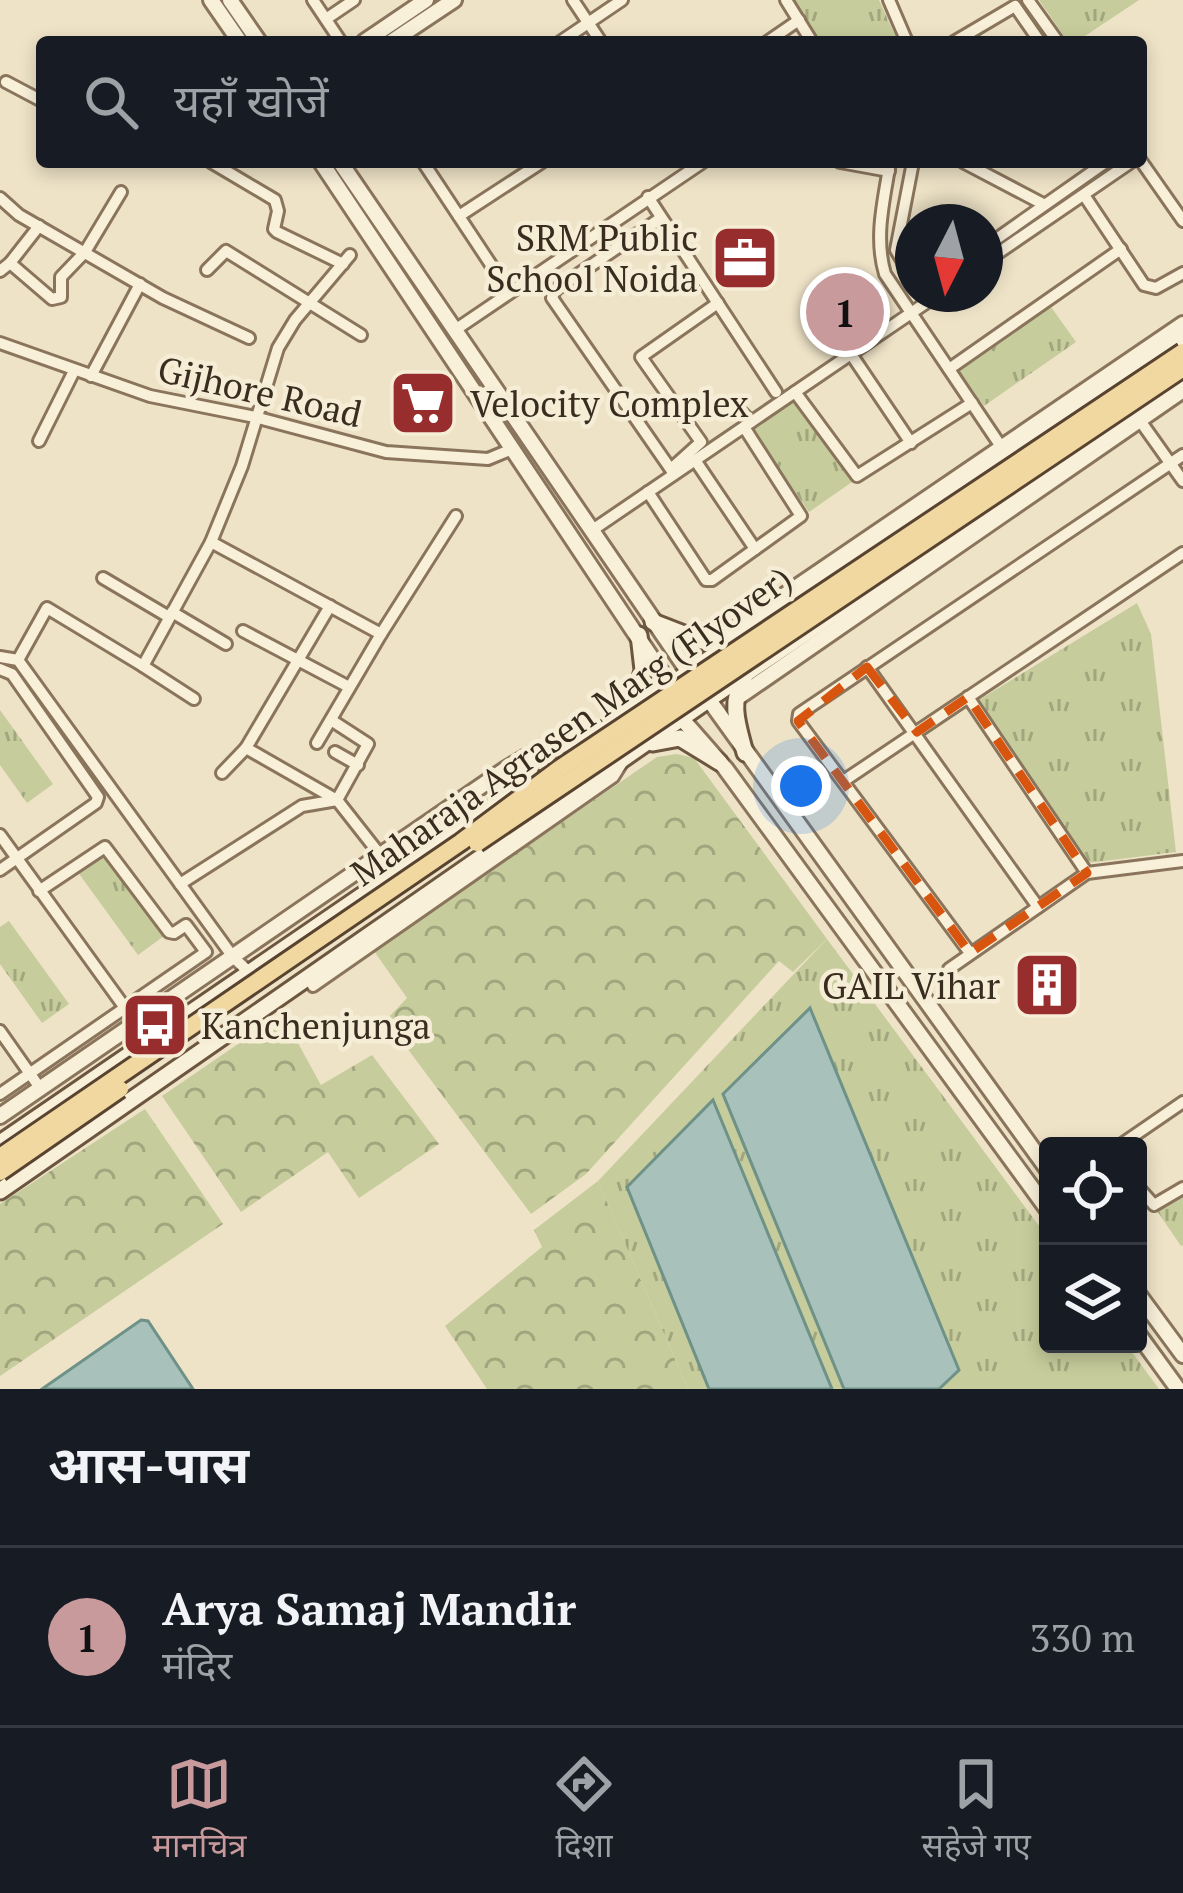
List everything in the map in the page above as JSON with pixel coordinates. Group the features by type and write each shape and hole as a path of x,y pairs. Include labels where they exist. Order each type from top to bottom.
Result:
{"main road":[{"path":"0,1144 1005,453 1182,340"},
{"name":"Maharaja Agrasen Marg (Flyover)","path":"0,1157 1182,340"},
{"name":"Maharaja Agrasen Marg (Flyover)","path":"0,1172 382,907 1183,368"},
{"path":"0,1194 754,668 1137,416 1183,379"},
{"path":"887,538 908,564"},
{"path":"653,622 681,636 716,642 736,639"},
{"path":"633,709 642,686 639,635"},
{"path":"745,753 736,698 738,687 754,668"},
{"path":"644,745 680,738 719,762"},
{"path":"392,876 412,907"},
{"path":"153,1039 173,1070"}],"street":[{"path":"211,0 236,36"},
{"path":"230,0 255,36"},
{"path":"314,0 337,36"},
{"path":"326,19 354,0"},
{"path":"373,36 426,0"},
{"path":"400,36 454,0"},
{"path":"572,0 598,36"},
{"path":"569,36 622,0"},
{"path":"786,0 808,36"},
{"path":"889,0 904,36"},
{"path":"1028,0 1054,36"},
{"path":"963,36 1015,6 1036,36"},
{"path":"776,36 799,20"},
{"path":"6,82 36,98"},
{"path":"143,666 211,542 242,466 278,348 347,259 277,232 274,200 221,168"},
{"path":"325,168 669,684"},
{"path":"344,168 688,671"},
{"path":"427,168 509,292"},
{"path":"459,216 533,168"},
{"path":"454,329 684,168"},
{"path":"716,642 1005,453 885,274 879,254 889,168"},
{"path":"905,204 912,168"},
{"path":"974,168 1043,204"},
{"path":"1003,234 1097,168"},
{"path":"1003,250 1123,168"},
{"path":"1146,168 1183,221"},
{"path":"39,226 5,267 52,299 61,297 61,278 85,252 121,192"},
{"path":"1084,195 1150,289 1183,273"},
{"path":"648,197 776,392"},
{"path":"0,199 140,284 248,338"},
{"path":"661,218 555,290 552,298 673,472"},
{"path":"207,270 226,250 362,335"},
{"path":"949,369 1121,250"},
{"path":"92,376 140,284"},
{"path":"591,531 673,472 700,442 640,357 718,303"},
{"path":"673,472 911,313"},
{"name":"Gijhore Road","path":"0,344 150,396 369,448 488,459 512,449"},
{"path":"851,354 911,443"},
{"path":"39,441 74,371"},
{"path":"736,698 1137,416 1183,390"},
{"path":"795,392 857,476 972,404"},
{"path":"648,492 706,580 801,516 731,402"},
{"path":"1137,416 1183,481"},
{"path":"970,953 799,721 799,714 1183,455"},
{"path":"695,460 755,549"},
{"path":"317,743 456,516"},
{"path":"211,542 381,634"},
{"path":"845,780 1183,553"},
{"path":"103,578 226,644"},
{"path":"222,773 246,748 330,606"},
{"path":"18,660 47,608 194,699"},
{"path":"243,631 349,687"},
{"path":"0,657 18,660 250,974"},
{"path":"867,667 1037,907"},
{"path":"0,669 13,674 98,796 96,803 0,870"},
{"path":"968,698 1087,874"},
{"path":"709,700 1039,1158"},
{"path":"682,719 719,762 1039,1198"},
{"path":"180,884 302,806 337,800 367,750 365,739 331,720"},
{"path":"0,1094 233,957 526,758 599,733"},
{"path":"246,748 337,800 381,856"},
{"path":"335,752 358,765"},
{"path":"313,986 613,777 625,758"},
{"path":"0,835 131,1017"},
{"path":"0,1116 131,1017 206,950 186,925 169,932 105,847 39,891"},
{"path":"949,968 1087,874 1183,861"},
{"path":"0,1194 291,998"},
{"path":"0,1031 40,1088"},
{"path":"1132,1137 1183,1102"},
{"path":"1147,1197 1154,1205 1183,1188"},
{"path":"1147,1306 1183,1355"},
{"path":"1160,1324 1183,1336"},
{"path":"1147,1345 1178,1382"}],"highlighted area":[{"path":"867,667 917,732 968,697 1087,873 970,953 798,721"}],"green space":[{"path":"794,0 879,0 895,36 813,36"},
{"path":"1039,0 1139,0 1085,36 1064,36"},
{"path":"1051,307 1076,342 984,406 959,371"},
{"path":"794,399 852,482 809,512 751,429"},
{"path":"1137,603 1151,634 1176,852 1088,863 979,700"},
{"path":"0,710 53,784 27,803 0,765"},
{"path":"657,757 694,758 827,939 793,972 779,961 586,1174 531,1214 386,1020 407,998 374,951"},
{"path":"104,852 164,936 138,955 77,871"},
{"path":"9,921 69,1004 42,1023 0,964 0,927"},
{"path":"827,939 1039,1226 1039,1353 1133,1353 1159,1389 688,1389 598,1181"},
{"path":"282,1014 321,1085 372,1055 439,1144 359,1198 328,1152 241,1212 162,1096"},
{"path":"145,1109 223,1224 0,1376 0,1204"},
{"path":"598,1181 688,1389 487,1389 445,1326 542,1247 534,1230"},
{"path":"1183,1189 1183,1245 1181,1246 1155,1208"}],"water":[{"path":"810,1008 959,1370 939,1389 844,1389 723,1094"},
{"path":"713,1100 832,1389 709,1389 627,1187"},
{"path":"141,1320 148,1321 193,1389 42,1389"}],"place":[{"name":"SRM Public School Noida","path":"745,258"},
{"name":"Arya Samaj Mandir","path":"845,312"},
{"name":"Velocity Complex","path":"423,403"},
{"name":"GAIL Vihar","path":"1047,985"},
{"name":"Kanchenjunga","path":"155,1025"}]}
